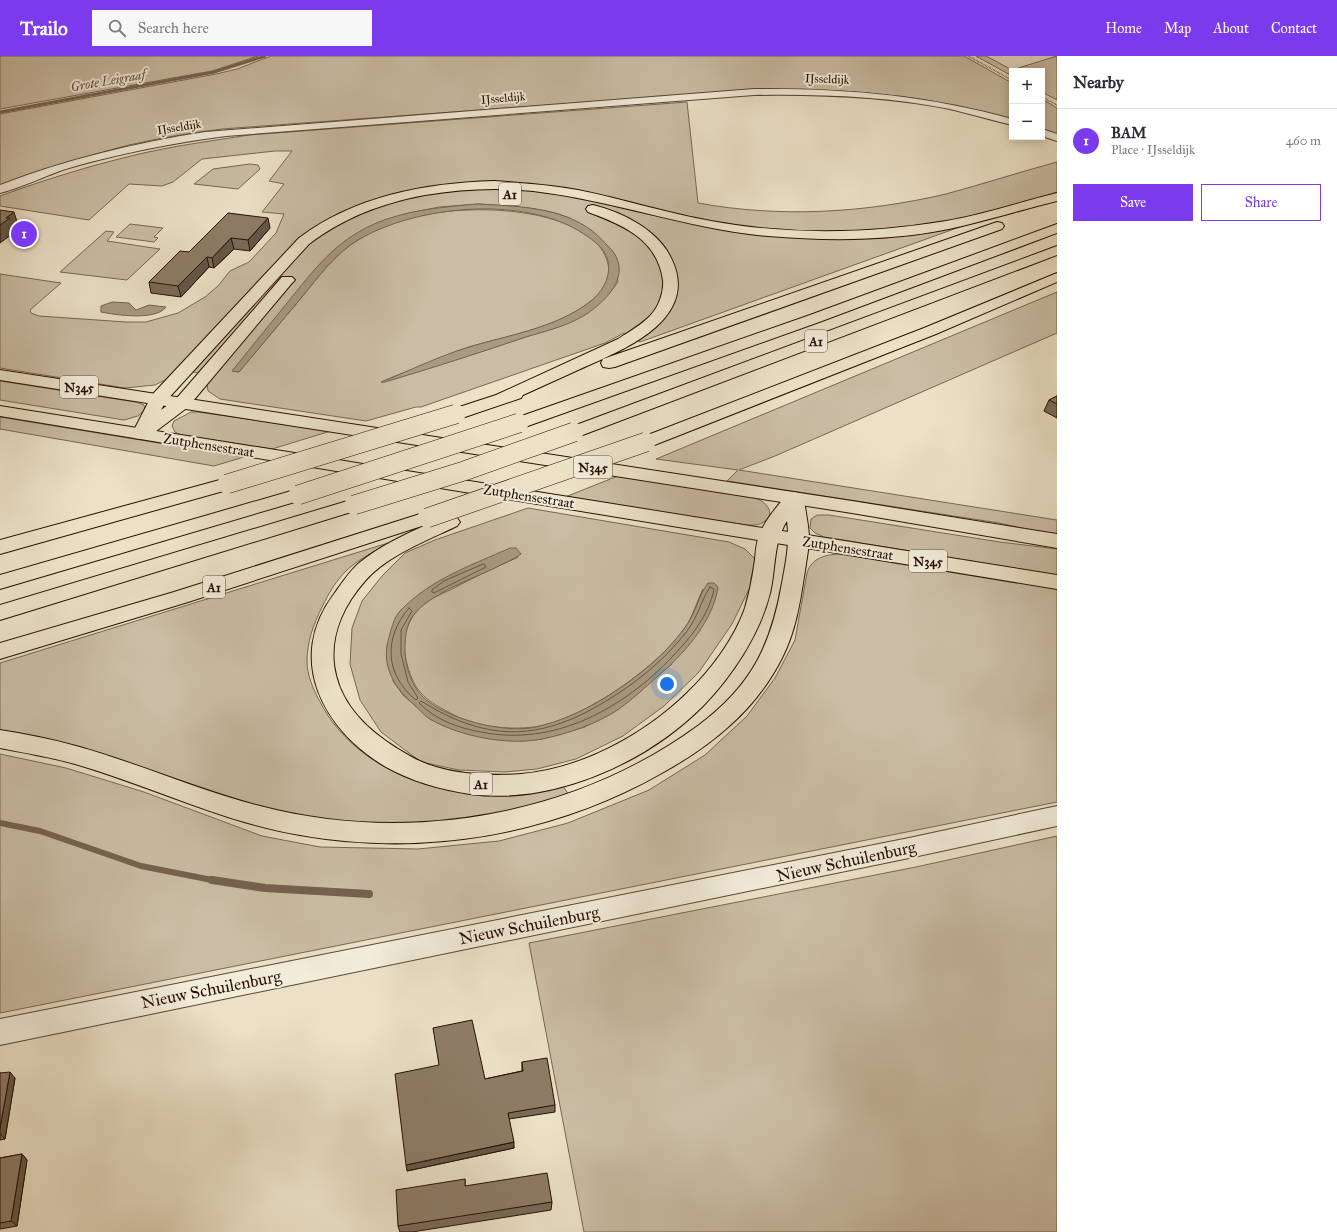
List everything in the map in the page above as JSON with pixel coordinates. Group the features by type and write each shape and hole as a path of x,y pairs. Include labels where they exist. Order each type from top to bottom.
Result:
{"main road":[{"name":"A1","path":"158,399 240,309 308,238 346,214 398,196 458,186 532,186 578,194 711,225 768,232 835,235 889,233 937,227 1057,197"},
{"name":"A1","path":"182,403 232,342 314,250 342,228 376,212 401,204 440,197 483,194 517,195 550,199 594,210 620,220 648,239 665,260 670,275 670,286 665,306 648,326 606,353 502,398"},
{"name":"A1","path":"0,547 227,484 456,414 713,327 1057,205"},
{"name":"A1","path":"0,582 298,496 519,423 816,318 1057,228"},
{"name":"A1","path":"0,613 464,470 574,432 1057,250"},
{"name":"A1","path":"0,650 188,595 427,518 646,442 930,331 1057,277"},
{"name":"N345","path":"0,375 794,498 1057,542"},
{"path":"141,434 158,399"},
{"path":"141,434 182,403"},
{"name":"Zutphensestraat","path":"0,411 1057,582"},
{"name":"A1","path":"531,482 383,556 359,576 346,590 331,616 323,644 322,665 326,686 333,701 350,726 362,738 378,751 414,770 438,778 470,784 528,784 556,779 588,770 636,745 698,696 715,676 731,653 754,611 764,572 769,536"},
{"path":"769,536 794,498"},
{"path":"0,739 46,748 108,764 210,802 262,818 338,831 400,834 472,829 510,822 556,809 611,789 660,763 699,739 735,710 766,667 781,637 788,613 799,540 794,498"}],"street":[{"name":"IJsseldijk","path":"0,190 63,166 145,146 226,133 754,92 838,92 878,96 943,106 1009,121"},
{"path":"1045,133 1057,138"},
{"name":"Nieuw Schuilenburg","path":"0,1032 893,852 1057,816"}],"path":[{"path":"968,56 1009,78"},
{"path":"1045,99 1057,105"}],"shaded area":[{"path":"0,56 258,56 212,71 0,109"},
{"path":"271,56 964,56 1009,81 1009,119 937,102 882,94 796,89 752,90 222,129 152,140 113,149 0,186 0,114 237,69"},
{"path":"976,56 986,56 1009,68 1009,74"},
{"path":"1057,56 1057,100 1045,94 1045,68 1018,68"},
{"path":"1045,101 1057,108 1057,134 1045,130"},
{"path":"687,102 698,203 760,211 791,212 885,206 946,194 1057,162 1057,192 640,342 624,333 605,343 421,407 416,407 366,421 220,399 208,391 207,384 210,377 178,367 165,380 155,385 125,388 0,368 0,274 61,283 30,310 31,313 39,316 146,322 178,313 205,297 218,286 230,271 249,262 276,233 284,214 262,212 284,184 269,181 292,151 275,151 202,159 173,182 162,186 129,184 89,220 0,206 0,196 33,184 135,155 177,146 249,135","holes":["478,204 552,212 573,220 610,248 618,282 599,304 578,318 560,326 382,382 460,350 531,330 563,318 577,311 591,301 602,289 609,274 608,264 601,248 587,235 570,225 549,218 506,211 486,210 440,212 411,218 370,233 350,245 335,258 321,274 239,372 232,371 349,238 405,214 439,207"]},
{"path":"250,164 258,165 260,169 238,189 194,184 213,169"},
{"path":"130,224 163,228 154,237 158,238 154,242 116,237"},
{"path":"106,231 114,232 107,241 160,249 127,280 60,272"},
{"path":"1057,292 1057,333 775,456 739,470 1057,520 1057,536 999,523 727,481 738,470 656,459"},
{"path":"0,381 136,402 144,405 145,410 138,416 124,420 0,400"},
{"path":"191,412 331,431 272,449 181,435 175,432 172,426 174,421"},
{"path":"0,417 244,457 214,466 0,429"},
{"path":"618,476 751,497 764,502 768,507 770,514 761,524 746,525 565,497"},
{"path":"528,508 729,542 745,549 756,562 754,579 732,624 699,672 664,706 623,736 576,759 537,769 505,772 459,770 421,762 381,732 360,700 350,664 352,628 362,601 382,576 405,553 435,540","holes":["491,569 437,596 420,607 409,623 407,629 405,636 405,657 414,683 418,690 429,701 463,719 483,725 503,728 534,727 553,722 575,714 597,702 620,688 660,656 676,639 691,617 671,665 585,727 542,739 522,741 453,729 428,717 403,695 393,681 400,611"]},
{"path":"817,515 829,515 1000,542 1057,549 1057,575 824,537 815,533 810,528 811,519"},
{"path":"388,543 354,564 341,576 327,598 313,627 308,648 308,671 319,700 328,716 339,730 366,755 397,773 431,786 454,791 494,796 507,796 530,794 563,786 571,798 466,821 355,824 281,814 0,735 0,663"},
{"path":"843,554 1057,588 1057,802 0,1013 0,754 66,768 144,792 262,836 320,847 418,849 499,841 568,823 649,790 705,755 747,716 775,678 795,640 807,573 812,563 826,556"},
{"path":"1057,836 1057,1232 584,1232 529,943 916,867"}],"water":[{"path":"478,204 537,209 551,212 579,222 595,233 615,254 619,264 619,273 611,291 597,307 566,324 438,366 381,382 455,352 546,325 562,318 577,311 591,301 599,293 607,278 609,267 608,261 607,256 602,249 584,234 560,222 532,214 502,210 471,209 440,212 410,219 382,228 350,245 335,258 321,274 239,372 232,371 316,268 347,239 374,224 399,215 438,208"},
{"path":"112,302 129,303 136,310 149,305 166,307 154,314 145,316 101,312 101,306"},
{"path":"510,548 516,548 521,554 495,568 465,581 425,604 411,618 405,638 407,667 415,686 422,696 445,712 476,723 523,729 536,727 569,716 600,701 643,671 669,647 688,623 708,583 714,583 718,587 710,613 695,637 677,659 619,709 582,728 542,739 514,741 483,738 454,730 428,718 404,695 390,674 387,658 388,641 391,629 398,613 413,599 452,574"}],"building":[{"path":"0,210 14,212 6,218 10,218 0,225"},
{"path":"228,213 268,218 248,240 231,238 212,258 207,257 178,286 149,282 180,251 189,252"},
{"path":"1057,396 1057,404 1049,400"},
{"path":"472,1020 485,1079 523,1071 522,1062 547,1058 555,1105 508,1113 514,1142 406,1165 395,1074 439,1065 433,1028"},
{"path":"10,1072 0,1128 0,1073"},
{"path":"22,1154 11,1221 0,1223 0,1158"},
{"path":"547,1173 552,1202 398,1226 396,1190 465,1179 465,1186"}],"waterway":[{"name":"Grote Leigraaf","path":"0,112 214,72 265,56"},
{"path":"0,823 40,831 141,866 217,881"},
{"path":"212,880 265,888 369,894"}],"place":[{"name":"BAM","path":"24,234"}]}
